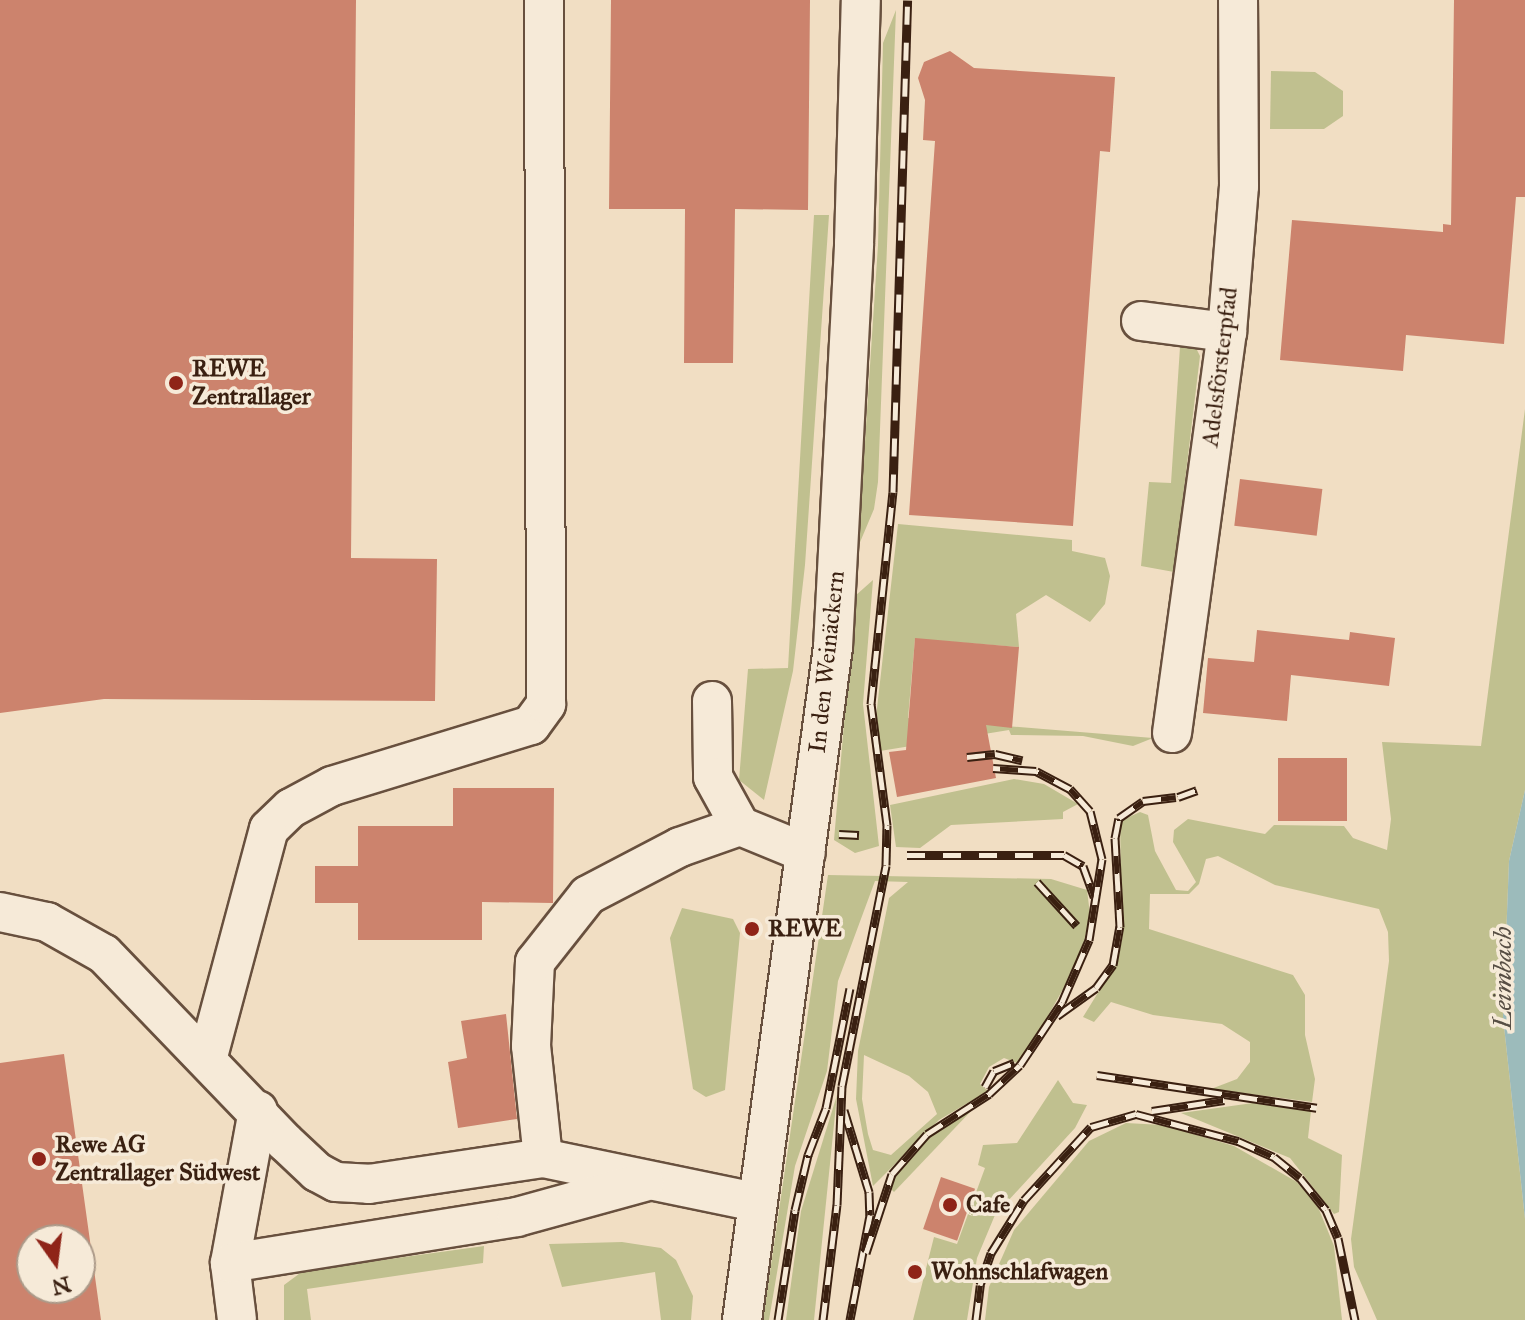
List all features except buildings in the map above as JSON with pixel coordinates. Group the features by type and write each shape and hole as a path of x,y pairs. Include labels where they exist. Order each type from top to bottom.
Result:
{"street":[{"path":"207,1060 269,829 291,808 332,786 531,725 546,704 544,0"},
{"name":"In den Weinäckern","path":"742,1320 751,1200 806,853 833,647 854,244 861,0"},
{"name":"Adelsförsterpfad","path":"1172,733 1227,332 1239,186 1238,0"},
{"path":"1141,321 1227,332"},
{"path":"712,701 713,777 740,826 806,853"},
{"path":"543,1158 531,1046 535,962 588,895 680,847 740,826"},
{"path":"0,912 47,922 104,954 317,1172 336,1182 369,1184 543,1158 644,1182 751,1200 737,1266 718,1320"},
{"path":"237,1320 230,1263 258,1111"},
{"path":"230,1263 517,1217 644,1182"}],"green space":[{"path":"896,10 878,482 874,509 858,547 878,245 883,43"},
{"path":"1271,71 1315,72 1343,91 1343,116 1324,129 1270,129"},
{"path":"814,215 829,215 805,565 793,671 764,800 739,780 748,669 788,668"},
{"path":"1180,347 1196,348 1200,356 1174,572 1141,566 1149,482 1171,483"},
{"path":"1525,409 1525,790 1509,861 1503,1017 1525,1219 1525,1320 1377,1320 1354,1267 1351,1239 1389,961 1388,932 1379,909 1275,885 1218,856 1206,859 1199,884 1189,894 1150,894 1149,929 1293,975 1305,995 1305,1035 1315,1079 1312,1102 1211,1089 1237,1079 1250,1062 1250,1042 1222,1024 1153,1015 1111,1002 1094,1022 1083,1017 1115,965 1122,940 1120,821 1140,812 1148,815 1155,851 1176,890 1188,891 1196,882 1173,842 1174,830 1188,819 1265,834 1274,825 1344,826 1353,838 1387,850 1391,819 1382,742 1481,746"},
{"path":"898,524 1072,540 1072,551 1105,558 1110,576 1105,604 1090,622 1046,595 1016,614 1019,647 915,639 908,718 1153,738 1133,746 1083,736 1011,735 1009,730 880,751 876,717"},
{"path":"873,580 863,704 879,846 855,853 834,840 855,596"},
{"path":"1014,779 1044,784 1078,804 1063,812 1063,819 951,825 920,848 896,847 890,805"},
{"path":"828,875 1051,879 1087,890 1090,914 1080,959 1031,1046 1017,1063 1004,1058 989,1067 980,1084 988,1091 939,1120 873,1186 856,1099 858,1051 889,898 908,882 875,881 838,981 827,1071 795,1166 769,1320 763,1320","holes":["864,1055 909,1076 928,1092 937,1114 891,1155 873,1150 862,1099"]},
{"path":"682,908 733,919 740,933 725,1090 706,1097 693,1089 670,938"},
{"path":"1058,1080 1073,1103 1087,1105 1075,1128 995,1215 977,1258 967,1320 913,1320 934,1237 957,1244 985,1168 978,1165 983,1145 1017,1143"},
{"path":"837,1095 814,1320 786,1320 801,1211"},
{"path":"1253,1103 1311,1111 1308,1138 1342,1155 1339,1212 1334,1214 1290,1158 1181,1113"},
{"path":"972,1110 894,1192 888,1186 929,1136"},
{"path":"1126,1123 1163,1125 1234,1146 1297,1182 1318,1207 1334,1246 1342,1320 985,1320 989,1287 1014,1230 1089,1141"},
{"path":"622,1242 661,1248 676,1260 693,1296 691,1320 661,1320 655,1272 562,1287 549,1244"},
{"path":"484,1246 483,1263 307,1289 311,1320 284,1320 284,1285 303,1271"}],"water":[{"path":"1525,790 1525,1219 1503,1017 1509,861"}],"railway":[{"path":"823,1320 837,1205 842,1086 886,865 887,825 871,704 893,492 908,0"},
{"path":"967,757 995,754 1022,760"},
{"path":"866,1253 892,1174 927,1134 989,1094 1020,1065 1062,1002 1089,940 1102,859 1090,811 1070,789 1036,771 993,768"},
{"path":"1178,797 1197,790"},
{"path":"1057,1016 1096,988 1113,965 1120,927 1115,838 1119,818 1143,801 1176,797"},
{"path":"839,834 859,835"},
{"path":"907,855 1064,855 1083,866 1094,897"},
{"path":"1037,882 1077,926"},
{"path":"778,1320 795,1210 808,1155 826,1108 850,988"},
{"path":"985,1087 994,1071 1014,1063"},
{"path":"1097,1075 1317,1108"},
{"path":"1152,1111 1224,1100"},
{"path":"844,1110 869,1192 870,1215 850,1320"},
{"path":"976,1320 980,1285 991,1253 1024,1200 1091,1127 1136,1114 1238,1141 1274,1157 1300,1178 1326,1210 1338,1238 1355,1320"}],"place":[{"name":"REWE Zentrallager","path":"176,383"},
{"name":"REWE","path":"752,929"},
{"name":"Rewe AG Zentrallager Südwest","path":"39,1159"},
{"name":"Cafe","path":"950,1205"},
{"name":"Wohnschlafwagen","path":"915,1272"}],"water label":[{"name":"Leimbach","path":"1503,978"}]}
